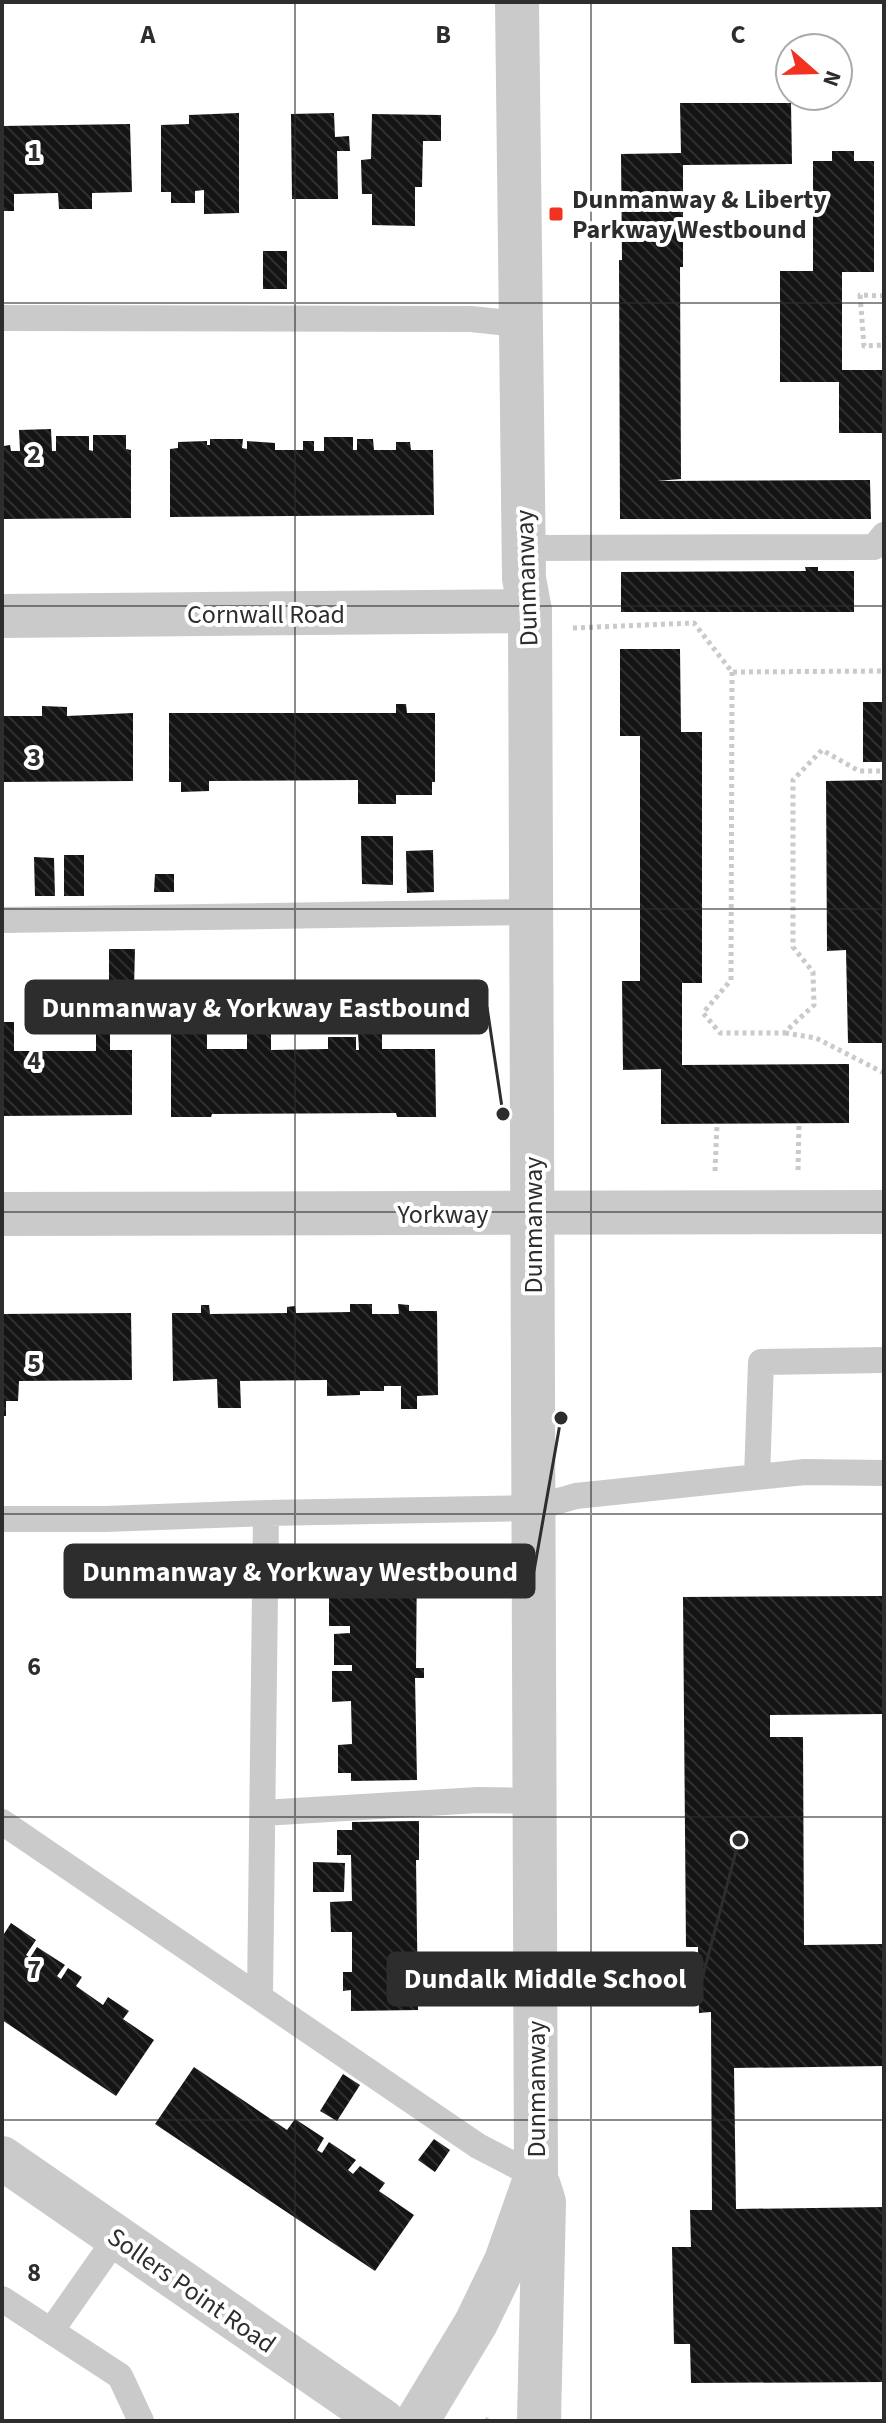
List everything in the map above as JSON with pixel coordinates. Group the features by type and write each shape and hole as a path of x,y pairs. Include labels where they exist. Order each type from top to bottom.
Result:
{"street":[{"name":"Dunmanway","path":"417,2421 506,2261 536,2176 530,611 524,578 517,2"},
{"name":"Cornwall Road","path":"2,616 530,611"},
{"name":"Yorkway","path":"2,1214 884,1212"},
{"name":"Sollers Point Road","path":"2,2159 383,2421"},
{"path":"536,2176 544,2202 539,2421"}],"lane":[{"path":"2,318 455,319 519,324"},
{"path":"524,548 874,547 884,535"},
{"path":"2,920 531,912"},
{"path":"757,1477 761,1362 884,1360"},
{"path":"2,1519 534,1508 576,1496 805,1472 884,1473"},
{"path":"260,1996 266,1513"},
{"path":"263,1813 478,1800 534,1801"},
{"path":"2,1822 478,2146 536,2176"},
{"path":"51,2331 117,2237"},
{"path":"2,2299 120,2376 141,2421"}],"path":[{"path":"884,296 860,295 864,346 884,345"},
{"path":"570,628 694,623 732,672 731,980 703,1013 720,1033 784,1033 816,1038 884,1073"},
{"path":"732,672 884,671"},
{"path":"784,1033 814,1005 813,972 793,947 793,780 822,750 859,771 884,771"},
{"path":"798,1172 799,1123"},
{"path":"715,1173 717,1124"}],"building":[{"path":"680,103 774,103 774,112 791,112 792,164 683,165 681,479 657,481 870,480 871,519 620,519 621,154 681,153"},
{"path":"239,113 239,213 204,214 204,190 195,191 195,203 171,203 171,192 161,192 161,125 189,124 189,115"},
{"path":"334,113 335,137 349,136 350,151 337,151 338,199 292,199 291,114"},
{"path":"372,114 441,115 441,141 423,141 422,187 415,187 415,226 372,225 372,194 362,194 361,160 371,159"},
{"path":"130,124 132,192 92,193 92,209 59,209 58,193 14,194 14,211 2,211 2,126"},
{"path":"832,151 854,151 854,161 874,161 874,272 842,272 842,370 884,370 884,433 839,433 839,382 780,382 780,271 813,271 813,161 832,161"},
{"path":"263,251 287,251 287,289 263,289"},
{"path":"51,429 52,451 56,451 56,436 89,436 89,450 93,451 93,435 126,435 126,449 131,450 131,518 2,519 4,446 10,445 11,451 20,451 19,430"},
{"path":"324,437 353,437 353,450 357,450 357,439 373,439 374,450 396,450 396,442 410,442 411,450 433,450 434,515 170,517 170,449 178,448 178,442 207,441 210,445 210,439 243,439 242,448 247,449 247,441 275,443 275,450 303,450 303,441 314,441 314,451 324,451"},
{"path":"805,567 818,567 818,571 854,571 854,612 621,612 621,572 806,571"},
{"path":"620,649 680,649 681,732 702,732 702,983 682,983 682,1065 849,1064 849,1123 661,1124 661,1069 623,1070 622,981 640,981 640,736 620,736"},
{"path":"863,702 884,702 884,762 863,762"},
{"path":"396,704 406,704 407,713 435,713 435,782 432,782 432,795 396,795 396,804 358,804 358,780 209,781 209,791 181,792 181,782 169,782 169,713 396,713"},
{"path":"42,706 67,707 67,716 133,713 133,781 2,782 2,716 42,716"},
{"path":"884,780 884,1043 848,1043 846,950 827,951 826,781"},
{"path":"361,836 393,836 393,885 362,884"},
{"path":"433,850 434,892 407,893 406,851"},
{"path":"64,855 84,855 84,896 64,896"},
{"path":"34,857 54,858 55,896 35,896"},
{"path":"155,874 174,874 174,892 154,892"},
{"path":"109,949 135,949 134,988 109,988"},
{"path":"207,1020 207,1049 247,1049 247,1034 271,1034 271,1050 328,1049 328,1037 356,1037 356,1050 359,1050 358,1033 382,1033 382,1049 435,1049 436,1117 397,1117 396,1113 171,1117 171,1021"},
{"path":"2,1022 14,1022 14,1051 96,1051 96,1033 110,1033 110,1050 132,1050 132,1115 2,1116"},
{"path":"350,1304 372,1304 372,1314 399,1314 398,1304 409,1305 409,1311 437,1311 438,1395 417,1396 417,1409 401,1409 401,1386 384,1386 384,1391 360,1391 360,1395 327,1396 327,1380 240,1381 241,1408 218,1408 217,1379 173,1381 172,1313 201,1313 201,1305 209,1305 210,1314 287,1313 287,1307 295,1306 296,1313 350,1312"},
{"path":"131,1313 132,1380 19,1381 18,1401 6,1401 6,1416 2,1416 2,1314"},
{"path":"350,1557 417,1557 416,1668 424,1668 424,1678 415,1678 417,1780 351,1781 351,1773 338,1773 338,1745 352,1744 351,1701 332,1702 332,1671 352,1671 352,1665 334,1665 334,1634 350,1633 350,1626 329,1626 329,1597 350,1597 350,1594 338,1594 337,1566 350,1566"},
{"path":"884,1596 884,1714 770,1715 770,1737 803,1737 804,1945 884,1944 884,2066 734,2068 736,2209 884,2207 884,2382 691,2383 690,2344 674,2344 672,2247 691,2247 690,2210 712,2210 711,2012 699,2013 698,1947 686,1947 683,1597"},
{"path":"419,1821 419,1860 416,1860 418,2010 351,2011 351,1990 343,1991 343,1972 352,1972 352,1932 331,1932 330,1902 352,1901 351,1855 337,1855 337,1830 352,1830 352,1822"},
{"path":"313,1862 345,1863 344,1892 313,1892"},
{"path":"11,1923 36,1940 26,1955 30,1958 37,1947 65,1965 57,1976 61,1979 68,1968 82,1977 76,1986 103,2005 108,1997 129,2011 123,2019 154,2040 116,2096 2,2020 2,1937"},
{"path":"194,2067 287,2130 295,2119 324,2138 317,2150 322,2153 329,2142 356,2160 348,2170 353,2174 360,2166 385,2183 379,2191 414,2215 375,2271 155,2124"},
{"path":"343,2074 360,2085 337,2121 320,2111"},
{"path":"434,2139 450,2150 435,2172 418,2160"}],"place":[{"name":"Dunmanway & Liberty Parkway Westbound","path":"556,214"},
{"name":"Dunmanway & Yorkway Eastbound","path":"503,1114"},
{"name":"Dunmanway & Yorkway Westbound","path":"561,1418"},
{"name":"Dundalk Middle School","path":"739,1840"}]}
